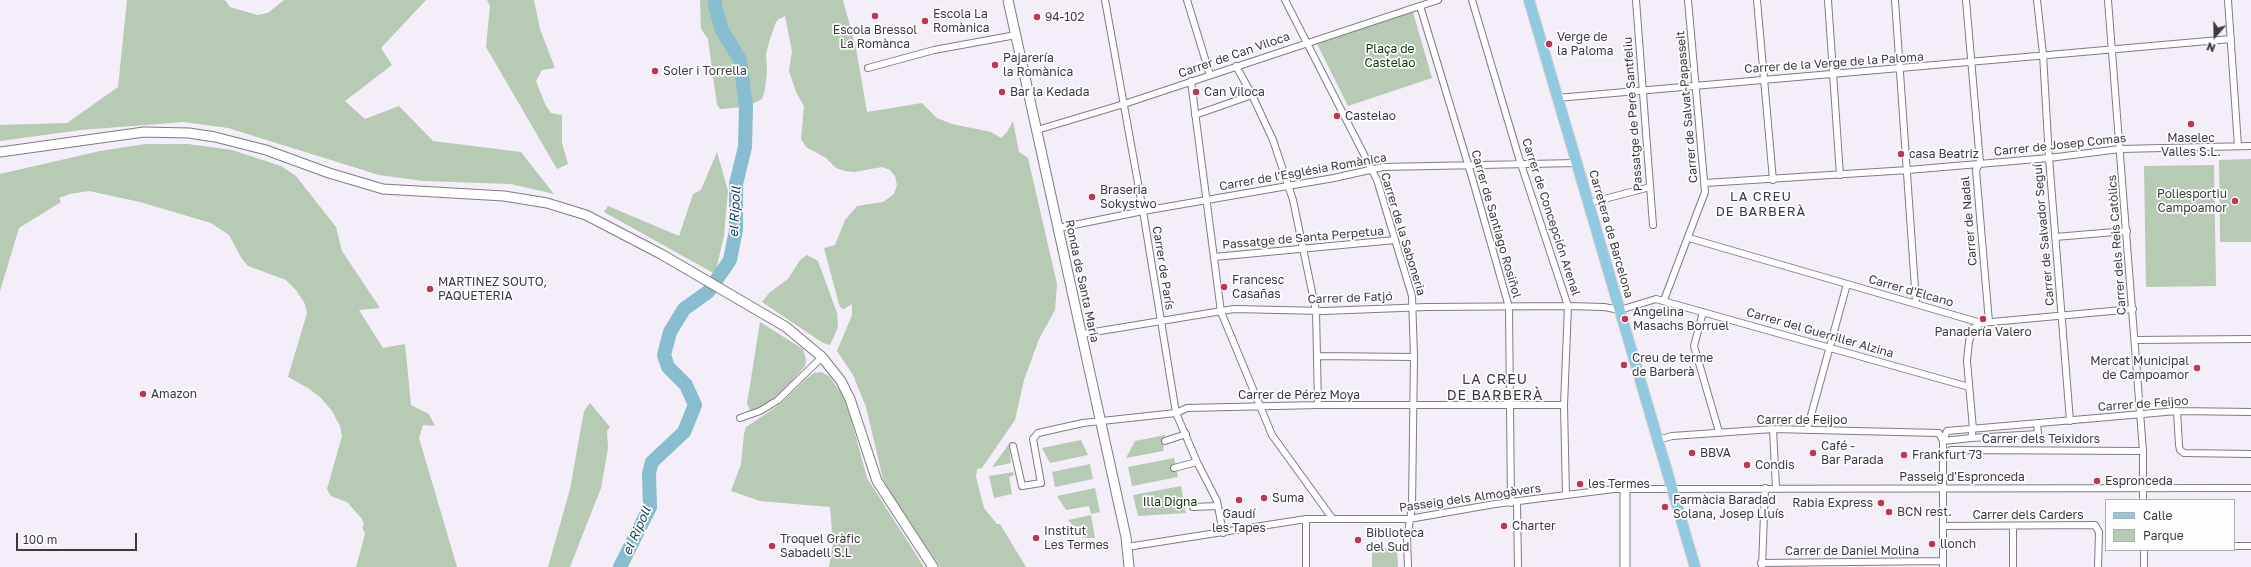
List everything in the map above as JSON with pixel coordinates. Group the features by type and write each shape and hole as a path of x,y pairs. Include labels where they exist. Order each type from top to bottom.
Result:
{"main road":[{"name":"Ronda de Santa Maria","path":"1008,0 1101,422 1130,567"},
{"name":"Carretera de Barcelona","path":"1529,0 1695,567"},
{"path":"0,152 144,132 179,132 202,134 266,150 342,177 383,189 504,196 547,203 590,217 661,254 786,327 822,357 841,381 850,398 876,481 933,567"},
{"path":"1625,567 1626,489"}],"street":[{"name":"Carrer de París","path":"1105,0 1143,211 1176,413 1218,506 1223,533"},
{"path":"1188,0 1210,75"},
{"name":"Carrer de la Saboneria","path":"1285,0 1377,180 1412,296 1414,357 1412,406 1412,506 1409,519 1408,567"},
{"name":"Carrer de Can Viloca","path":"1037,130 1124,104 1438,0"},
{"name":"Carrer de Concepción Arenal","path":"1472,0 1522,165 1568,306 1564,406 1566,495"},
{"name":"Passatge de Pere Santfeliu","path":"1636,0 1653,225"},
{"name":"Carrer de Salvat-Papasseit","path":"1664,300 1689,238 1705,192 1688,0"},
{"path":"1757,0 1773,180"},
{"path":"1828,0 1840,175"},
{"path":"1895,0 1908,170 1916,303"},
{"name":"Carrer de Nadal","path":"1966,0 1980,163 1976,170 1988,322"},
{"name":"Carrer de Salvador Seguí","path":"2037,0 2043,54 2049,158 2070,421"},
{"name":"Carrer dels Reis Catòlics","path":"2108,0 2135,340 2143,451 2144,499"},
{"path":"2228,0 2238,146"},
{"name":"Carrer de Santiago Rosiñol","path":"1420,6 1468,164 1509,307 1514,503 1518,567"},
{"path":"868,68 934,50 1016,35"},
{"name":"Carrer de la Verge de la Paloma","path":"1557,98 1765,79 1900,69 2043,54 2231,39"},
{"path":"1236,66 1252,95 1273,140 1293,200 1316,311 1318,405"},
{"path":"1191,81 1221,312 1272,435 1332,518"},
{"path":"1196,115 1252,95"},
{"name":"Carrer de Josep Comas","path":"1704,183 1773,180 1908,170 2049,158 2120,149 2251,146"},
{"name":"Carrer de l'Església Romànica","path":"1059,228 1383,167 1468,164 1577,164"},
{"path":"1589,203 1650,187"},
{"path":"2055,237 2127,231"},
{"name":"Carrer d'Elcano","path":"1689,238 1981,323 2132,309"},
{"name":"Passatge de Santa Perpetua","path":"1214,257 1395,240"},
{"path":"1807,430 1847,284"},
{"path":"1620,310 1656,299 1664,300"},
{"name":"Carrer del Guerriller Alzina","path":"1664,300 1969,387"},
{"name":"Carrer de Fatjó","path":"1082,334 1234,309 1316,311 1413,307 1568,306 1604,307 1620,310"},
{"path":"1703,312 1694,346 1719,432"},
{"path":"1971,438 1973,429 1967,361 1972,329 1981,323"},
{"path":"2135,340 2251,340"},
{"path":"1316,356 1414,357"},
{"path":"740,418 760,411 778,400 822,357"},
{"name":"Carrer de Pérez Moya","path":"1012,446 1022,486 1041,483 1033,439 1038,434 1083,423 1176,413 1187,408 1260,405 1564,406"},
{"path":"2177,412 2178,444 2180,450 2184,453 2251,454"},
{"name":"Carrer de Feijoo","path":"1943,441 1947,431 2177,412 2251,412"},
{"path":"1943,564 1943,441 2038,434 2037,423"},
{"path":"1773,429 1776,488"},
{"name":"Carrer de Feijoo","path":"1658,440 1672,436 1773,429 1939,433 1943,441"},
{"path":"1165,441 1186,434"},
{"name":"Carrer dels Teixidors","path":"1943,460 1951,450 2044,449 2143,451"},
{"path":"1174,468 1197,462"},
{"path":"1762,565 1765,488"},
{"name":"Passeig d'Espronceda","path":"1673,490 1765,488 2251,488"},
{"name":"Passeig dels Almogàvers","path":"1127,547 1306,519 1409,519 1592,491 1626,489 1673,490"},
{"path":"1193,507 1218,506"},
{"path":"1306,519 1306,567"},
{"name":"Carrer dels Carders","path":"1943,526 2095,525 2098,532 2098,567"},
{"path":"2013,526 2013,567"},
{"path":"2235,546 2251,546"},
{"path":"2144,551 2144,567"},
{"name":"Carrer de Daniel Molina","path":"1762,565 1943,564"}],"green space":[{"path":"127,0 225,0 230,7 257,15 268,13 284,0 426,0 381,48 392,65 345,101 365,119 399,106 433,141 521,152 554,194 511,184 423,181 379,175 228,128 184,122 81,130 0,141 0,125 67,123 118,87"},
{"path":"487,0 534,0 540,29 555,68 542,70 536,81 545,104 551,113 562,115 562,143 568,164 557,169 486,47 490,6"},
{"path":"700,0 843,0 856,48 867,112 922,103 937,118 952,124 991,132 1001,138 1007,132 1013,121 1019,152 1028,158 1057,284 1055,310 1039,339 1024,380 1015,420 982,468 977,469 976,477 984,508 997,524 1000,524 1026,567 940,567 890,493 883,479 866,407 853,375 837,351 852,315 852,304 844,309 841,308 839,304 824,248 835,245 845,220 857,206 883,202 894,194 897,185 895,176 890,170 882,167 854,172 845,171 836,168 826,158 806,147 801,139 804,106 796,92 789,71 792,51 785,16 776,22 770,39 766,54 767,71 765,90 762,99 746,107 720,109 717,105 708,39 701,29"},
{"name":"Plaça de Castelao","path":"1413,12 1432,78 1348,106 1317,44"},
{"path":"145,144 188,144 232,150 281,166 296,176 336,227 342,251 380,308 359,310 383,348 405,344 411,405 429,414 435,426 423,425 419,438 457,567 356,567 365,534 362,527 364,525 362,519 347,502 331,496 327,489 342,436 340,426 332,411 321,398 308,388 288,377 307,313 305,304 296,290 286,280 248,266 242,259 229,235 211,223 140,202 89,191 70,194 59,198 61,202 19,228 0,291 0,174 100,151"},
{"path":"717,152 728,191 724,236 715,274 604,212 608,206 679,236 693,194 701,190"},
{"name":"Poliesportiu Campoamor","path":"2251,159 2251,242 2220,242 2219,160"},
{"path":"2214,165 2216,286 2146,287 2144,166"},
{"path":"807,255 818,261 837,313 838,327 830,345 823,343 762,302 769,293 788,279 800,260"},
{"path":"760,322 803,349 806,360 805,366 783,391 752,413 747,404"},
{"path":"821,372 829,376 842,394 850,415 867,478 924,567 829,567 833,543 830,507 760,501 731,491 741,464 746,427 779,405 814,373"},
{"path":"590,403 610,427 607,431 608,448 601,488 570,567 548,567 570,489 584,411"},
{"path":"1165,435 1163,451 1126,458 1135,441"},
{"path":"1081,440 1088,455 1050,463 1042,448"},
{"path":"1009,444 1011,463 992,467"},
{"name":"Illa Digna","path":"1174,458 1178,477 1132,486 1128,467"},
{"path":"1090,464 1093,479 1055,487 1052,472"},
{"path":"1013,472 1014,475 1009,477 1012,494 994,498 989,476"},
{"name":"Illa Digna","path":"1181,486 1186,513 1138,516 1133,495"},
{"path":"1095,488 1100,512 1091,514 1089,506 1066,510 1057,496"},
{"path":"1091,515 1095,538 1084,538 1068,520"},
{"path":"1372,548 1397,548 1398,567 1372,567"}],"waterway":[{"name":"el Ripoll","path":"620,567 650,507 649,473 652,462 684,432 695,405 686,385 668,367 664,355 670,332 684,309 708,292 730,260 736,230 736,184 745,147 746,107 740,60 722,30 715,6 715,0"}],"place":[{"name":"Escola Bressol La Romànca","path":"875,16"},
{"name":"94-102","path":"1037,17"},
{"name":"Escola La Romànica","path":"925,21"},
{"name":"Verge de la Paloma","path":"1549,44"},
{"name":"Pajarería la Romànica","path":"995,65"},
{"name":"Soler i Torrella","path":"655,71"},
{"name":"Bar la Kedada","path":"1002,92"},
{"name":"Can Viloca","path":"1196,92"},
{"name":"Castelao","path":"1337,116"},
{"name":"Maselec Valles S.L.","path":"2191,124"},
{"name":"casa Beatriz","path":"1901,154"},
{"name":"Braseria Sokystwo","path":"1092,197"},
{"name":"Poliesportiu Campoamor","path":"2235,201"},
{"name":"Francesc Casañas","path":"1224,287"},
{"name":"MARTINEZ SOUTO, PAQUETERIA","path":"430,289"},
{"name":"Angelina Masachs Borruel","path":"1625,319"},
{"name":"Panadería Valero","path":"1983,319"},
{"name":"Creu de terme de Barberà","path":"1624,365"},
{"name":"Mercat Municipal de Campoamor","path":"2197,368"},
{"name":"Amazon","path":"143,394"},
{"name":"BBVA","path":"1692,453"},
{"name":"Café - Bar Parada","path":"1813,453"},
{"name":"Frankfurt 73","path":"1904,455"},
{"name":"Condis","path":"1747,465"},
{"name":"Espronceda","path":"2097,481"},
{"name":"les Termes","path":"1580,484"},
{"name":"Suma","path":"1264,498"},
{"name":"Gaudí les Tapes","path":"1239,500"},
{"name":"Rabia Express","path":"1881,503"},
{"name":"Farmàcia Baradad Solana, Josep Lluís","path":"1665,507"},
{"name":"BCN rest.","path":"1889,512"},
{"name":"Charter","path":"1504,526"},
{"name":"Institut Les Termes","path":"1036,538"},
{"name":"Biblioteca del Sud","path":"1358,540"},
{"name":"llonch","path":"1932,544"},
{"name":"Troquel Gràfic Sabadell S.L","path":"772,546"}],"district":[{"name":"LA CREU DE BARBERÀ","path":"1761,204"},
{"name":"LA CREU DE BARBERÀ","path":"1495,388"}]}
